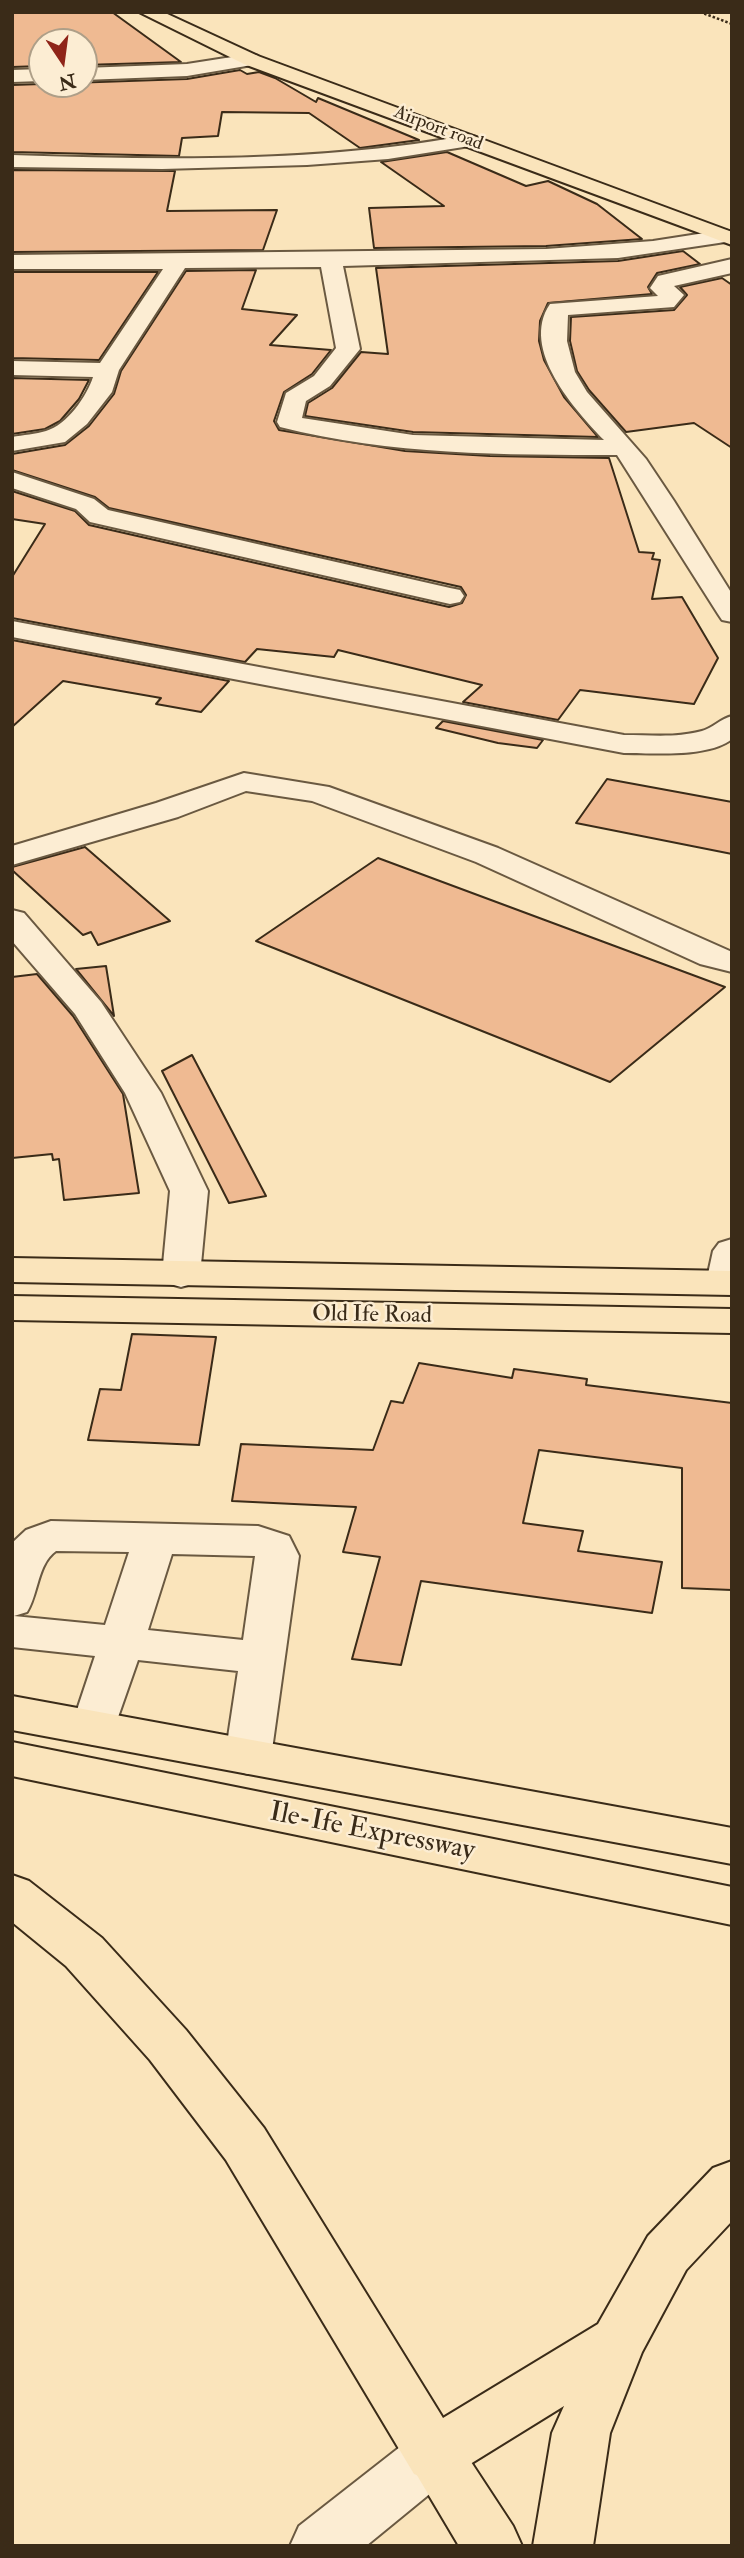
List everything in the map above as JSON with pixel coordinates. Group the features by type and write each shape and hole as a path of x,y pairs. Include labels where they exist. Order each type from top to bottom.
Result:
{"main road":[{"name":"Airport road","path":"148,12 254,46 729,231"},
{"name":"Airport road","path":"192,12 254,46 469,141 729,231"},
{"name":"Old Ife Road","path":"12,1270 181,1275 730,1272"},
{"name":"Old Ife Road","path":"12,1308 732,1321"},
{"path":"12,1713 723,1844"},
{"name":"Ile-Ife Expressway","path":"12,1759 732,1906"},
{"path":"12,1894 84,1952 168,2045 245,2144 492,2546"},
{"path":"563,2546 581,2433 618,2342 667,2253 732,2184"},
{"path":"435,2455 618,2342"}],"street":[{"path":"98,73 187,70 254,46"},
{"path":"12,161 128,165 350,158 413,152 469,141"},
{"path":"12,262 178,263 578,254 686,245 729,231"},
{"path":"331,260 348,349 322,381 295,398 289,422 327,432 452,446 622,448"},
{"path":"12,444 56,437 78,419 100,392 107,370 178,263"},
{"path":"732,266 666,281 661,288 673,295 666,302 558,309 554,319 561,370 582,404 636,463 703,574 732,614"},
{"path":"12,368 107,370"},
{"path":"12,480 85,504 99,516 450,596"},
{"path":"12,629 624,744 680,744 715,738 732,725"},
{"path":"12,856 167,810 244,782 318,793 487,855 712,957 732,962"},
{"path":"12,920 89,1009 143,1093 189,1191 181,1275"},
{"path":"12,1601 28,1549 37,1540 51,1536 258,1541 274,1546 277,1556 248,1756"},
{"path":"94,1728 155,1538"},
{"path":"12,1631 263,1658"},
{"path":"320,2546 435,2455"}],"path":[{"path":"700,12 732,24"}],"building":[{"path":"12,12 112,12 181,62 98,65 98,28 28,28 28,66 12,67"},
{"path":"240,70 247,74 259,72 275,78 316,102 318,98 419,140 360,148 309,113 222,112 218,136 182,138 179,156 12,152 12,85 28,84 28,98 98,98 98,82 187,79"},
{"path":"447,152 526,186 548,181 597,204 642,239 546,246 374,248 369,208 444,206 381,162"},
{"path":"12,170 175,171 167,211 277,210 263,250 12,252"},
{"path":"683,251 700,264 657,273 648,287 652,294 548,303 540,321 539,341 544,360 564,397 598,437 413,432 305,416 308,403 332,388 361,352 388,354 376,268 618,261"},
{"path":"256,270 242,309 297,315 270,345 331,350 312,374 284,392 274,421 279,430 405,451 609,458 639,552 654,553 652,559 660,560 652,599 682,597 718,658 694,704 580,690 558,720 463,702 482,685 338,650 334,657 257,649 245,662 12,618 12,577 45,524 12,519 12,491 75,511 89,525 449,607 462,603 466,595 461,587 109,508 95,497 12,470 12,454 65,445 89,426 114,394 121,371 186,271"},
{"path":"12,272 158,272 99,360 12,358"},
{"path":"722,278 732,285 732,448 694,423 626,432 589,390 577,371 570,341 571,317 674,310 687,295 680,287"},
{"path":"12,378 89,380 79,399 60,421 45,429 12,434"},
{"path":"12,640 229,681 201,712 156,704 161,698 63,681 12,727"},
{"path":"443,721 543,740 537,748 498,743 436,728"},
{"path":"607,779 732,802 732,854 576,823"},
{"path":"85,847 170,921 98,945 91,932 83,935 12,870 12,867"},
{"path":"378,858 725,987 610,1082 256,941"},
{"path":"106,966 114,1016 76,969"},
{"path":"37,974 73,1016 123,1094 139,1193 64,1200 59,1159 53,1160 52,1154 12,1158 12,977"},
{"path":"192,1055 266,1196 229,1203 162,1071"},
{"path":"132,1334 216,1337 199,1445 88,1440 100,1389 121,1390"},
{"path":"419,1363 512,1378 514,1369 587,1379 586,1385 732,1403 732,1590 682,1588 682,1468 539,1450 523,1523 583,1531 578,1551 662,1562 652,1613 421,1581 401,1665 352,1659 380,1557 343,1552 356,1507 232,1501 241,1444 373,1450 391,1401 403,1403"}]}
